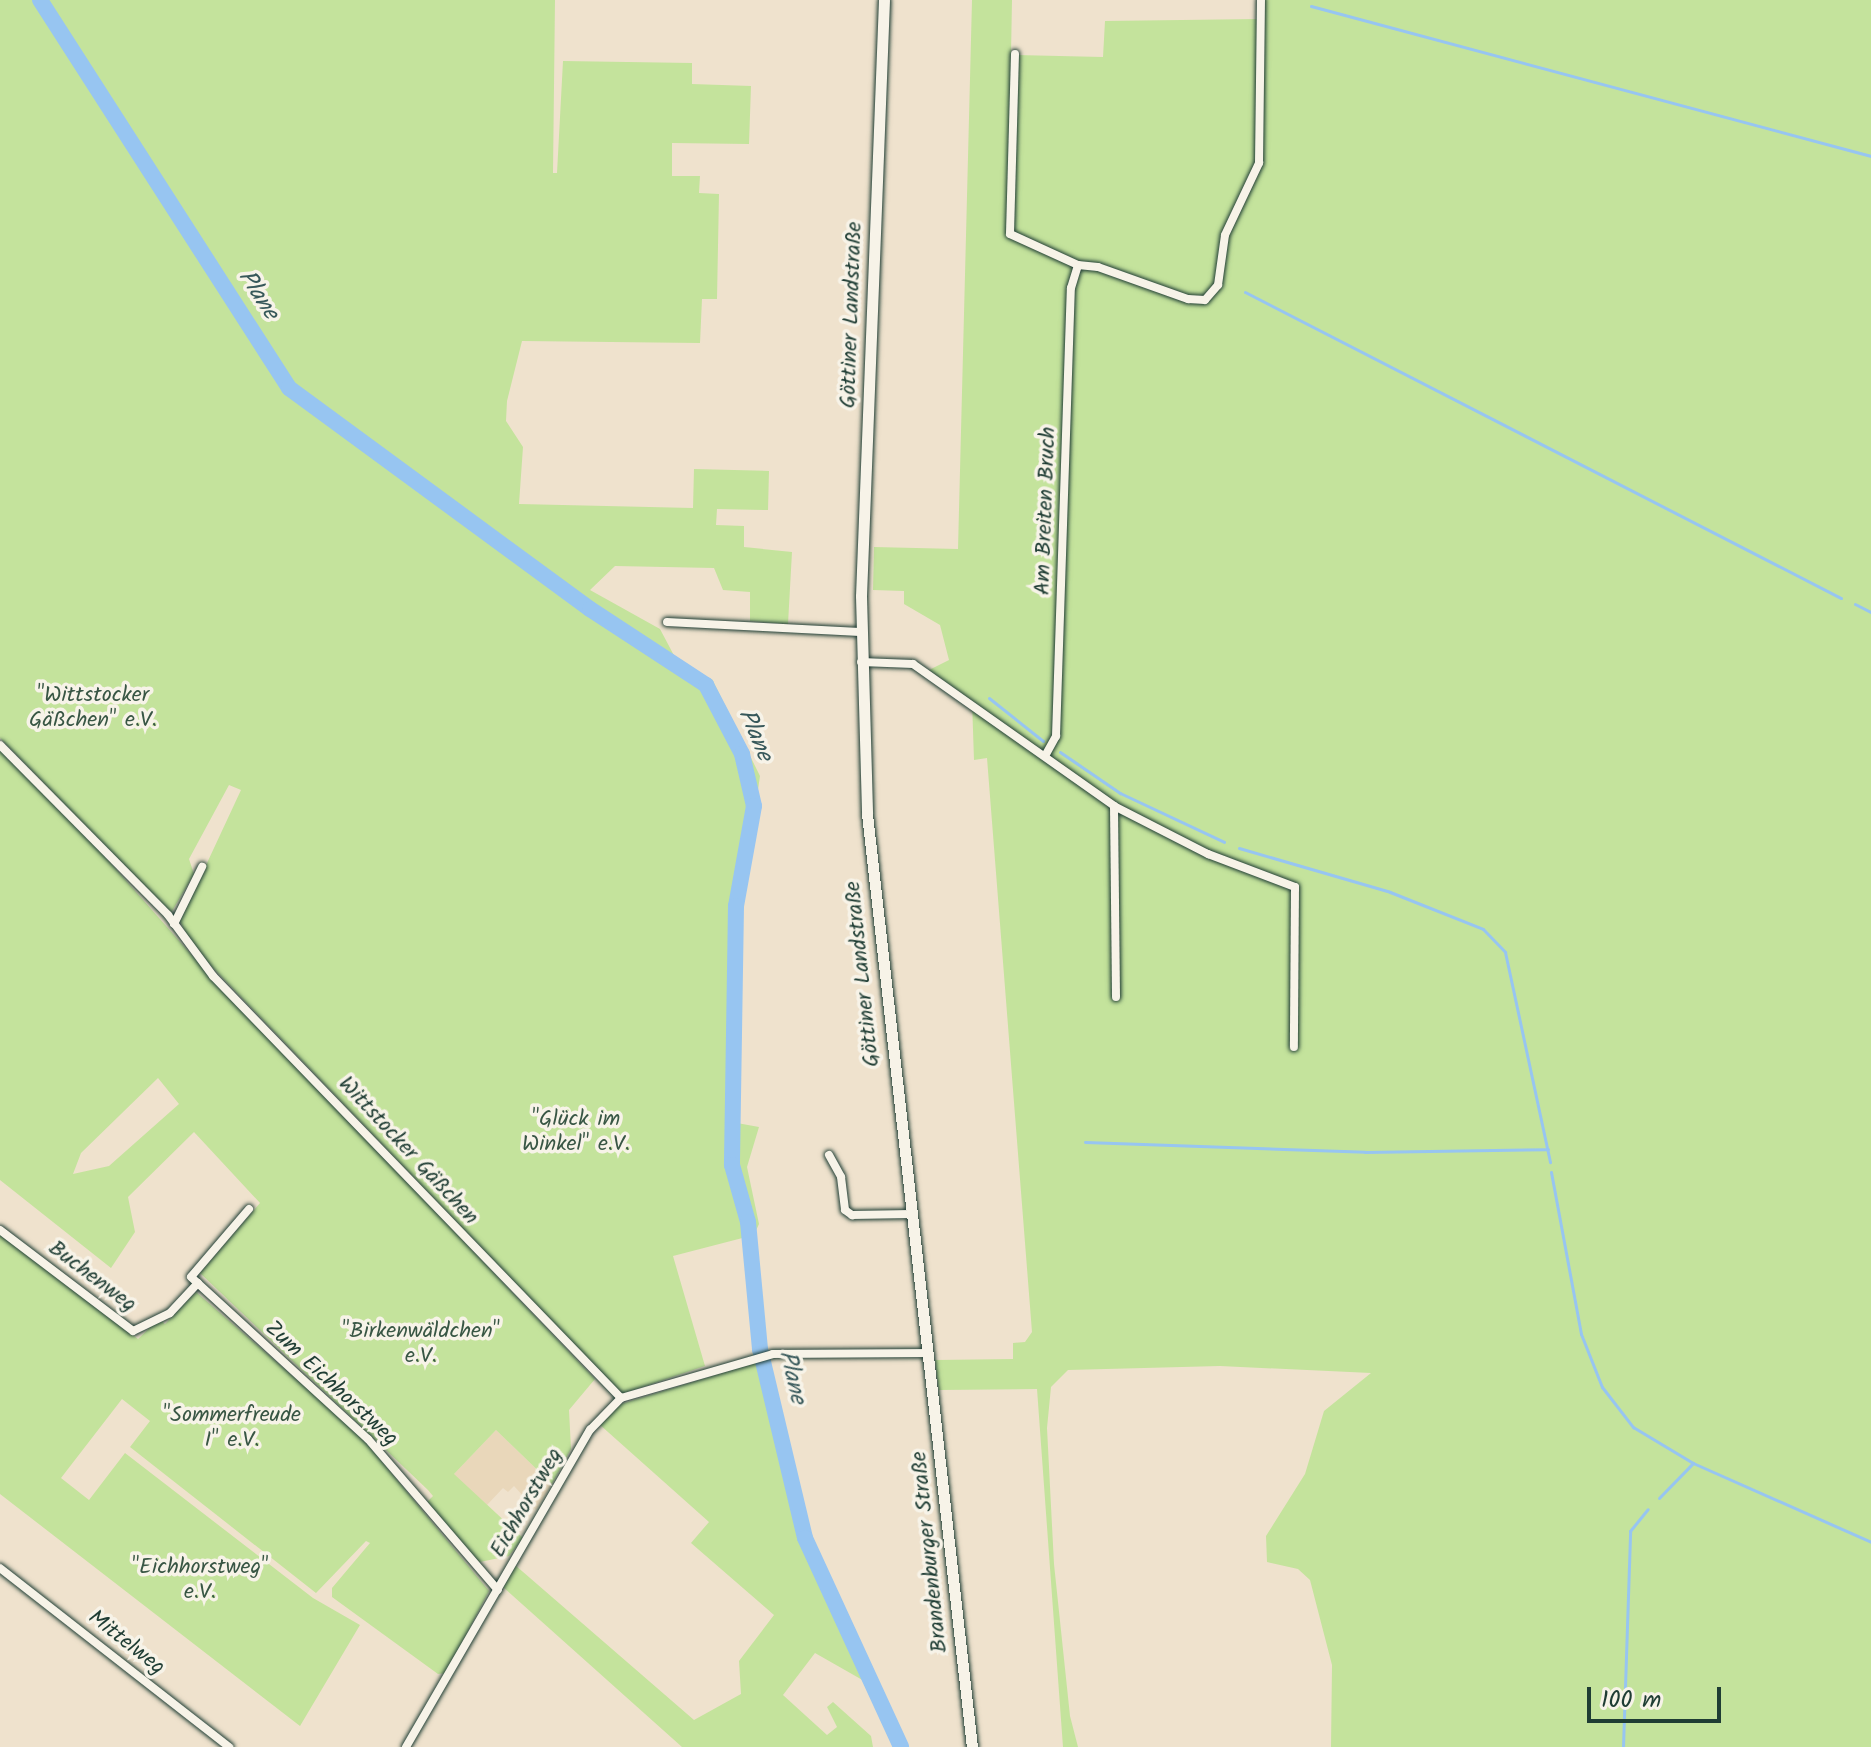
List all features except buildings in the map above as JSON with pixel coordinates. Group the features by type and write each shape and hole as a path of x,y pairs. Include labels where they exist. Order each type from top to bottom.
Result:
{"street":[{"name":"Göttiner Landstraße","path":"884,0 860,632 869,848 927,1353"},
{"path":"1015,54 1008,229 1023,244 1078,265 1098,267 1188,299 1205,300 1214,292 1225,235 1259,163 1261,0"},
{"name":"Am Breiten Bruch","path":"1045,756 1056,736 1071,288 1078,265"},
{"path":"667,622 860,632"},
{"path":"861,662 913,664 1114,806 1208,854 1295,887 1294,1047"},
{"name":"Wittstocker Gäßchen","path":"0,745 174,924 213,976 621,1398"},
{"path":"1114,806 1116,997"},
{"path":"174,924 202,867"},
{"path":"829,1155 841,1177 845,1210 852,1215 911,1214"},
{"path":"198,1283 191,1277 249,1209"},
{"name":"Buchenweg","path":"0,1230 139,1332 170,1313 198,1283"},
{"name":"Zum Eichhorstweg","path":"198,1283 368,1439 498,1590"},
{"name":"Eichhorstweg","path":"406,1747 590,1430 621,1398 747,1358 773,1354 927,1353"},
{"name":"Brandenburger Straße","path":"927,1353 972,1747"},
{"name":"Mittelweg","path":"0,1568 229,1747"}],"shaded area":[{"path":"496,1430 552,1484 536,1510 514,1486 508,1492 503,1488 487,1505 453,1475"}],"green space":[{"path":"0,0 39,0 288,389 315,413 290,387 42,0 555,0 553,173 557,173 563,61 692,63 692,84 751,86 749,144 672,143 672,176 700,176 699,193 719,194 717,299 702,299 700,343 522,341 507,401 506,421 523,447 519,504 693,508 694,469 769,471 768,510 717,509 716,525 744,526 744,547 792,552 788,624 750,621 750,592 723,590 714,568 615,566 590,590 660,629 678,663 704,682 712,679 760,776 745,878 737,1011 737,1123 759,1127 747,1167 759,1224 754,1235 673,1256 705,1366 622,1394 193,947 180,921 241,790 229,785 189,859 194,874 171,913 0,738"},
{"path":"972,0 1012,0 1011,55 1103,57 1105,21 1258,19 1264,0 1871,0 1871,1747 1331,1747 1332,1665 1310,1580 1298,1569 1267,1562 1266,1536 1305,1474 1324,1411 1371,1373 1220,1366 1068,1370 1051,1387 1047,1428 1054,1564 1070,1716 1078,1747 1063,1747 1037,1389 939,1390 935,1360 1013,1359 1013,1343 1025,1342 1032,1332 987,758 974,760 972,701 929,670 949,660 940,625 904,604 904,591 873,590 874,547 958,549"},
{"name":"\"Birkenwäldchen\" e.V.","path":"0,750 76,824 212,978 595,1379 569,1410 571,1449 552,1484 496,1430 454,1474 523,1538 509,1556 475,1563 426,1503 433,1496 428,1490 200,1273 260,1203 194,1132 128,1197 135,1232 111,1268 0,1180","holes":["158,1078 179,1104 109,1166 73,1174 81,1153"]},
{"path":"0,1233 138,1339 159,1319 165,1324 196,1292 359,1434 489,1591 446,1673 438,1674 332,1597 332,1588 370,1543 366,1541 316,1593 130,1447 150,1421 122,1399 61,1478 89,1500 125,1453 313,1598 360,1625 300,1726 0,1494"},
{"path":"765,1360 805,1537 880,1690 815,1653 783,1695 827,1735 837,1727 827,1707 833,1702 871,1736 873,1747 682,1747 503,1587 515,1565 694,1720 741,1694 739,1661 774,1615 691,1543 709,1522 599,1424 621,1404"}],"waterway":[{"name":"Plane","path":"40,0 289,388 590,609 706,685 742,754 754,806 736,906 732,1165 748,1222 760,1349 805,1538 901,1747"},
{"path":"1311,6 1871,156"},
{"path":"1245,292 1841,598"},
{"path":"1855,604 1871,612"},
{"path":"989,698 1043,741"},
{"path":"1060,752 1120,793 1224,842"},
{"path":"1239,848 1390,892 1483,929 1505,952 1550,1162"},
{"path":"1085,1142 1365,1152 1548,1149"},
{"path":"1551,1172 1581,1334 1602,1387 1633,1427 1693,1463"},
{"path":"1659,1498 1693,1463 1871,1542"},
{"path":"1623,1747 1630,1531 1648,1509"}],"park label":[{"name":"\"Wittstocker Gäßchen\" e.V.","path":"93,708"},
{"name":"\"Glück im Winkel\" e.V.","path":"576,1132"},
{"name":"\"Sommerfreude I\" e.V.","path":"232,1428"},
{"name":"\"Eichhorstweg\" e.V.","path":"200,1580"}]}
